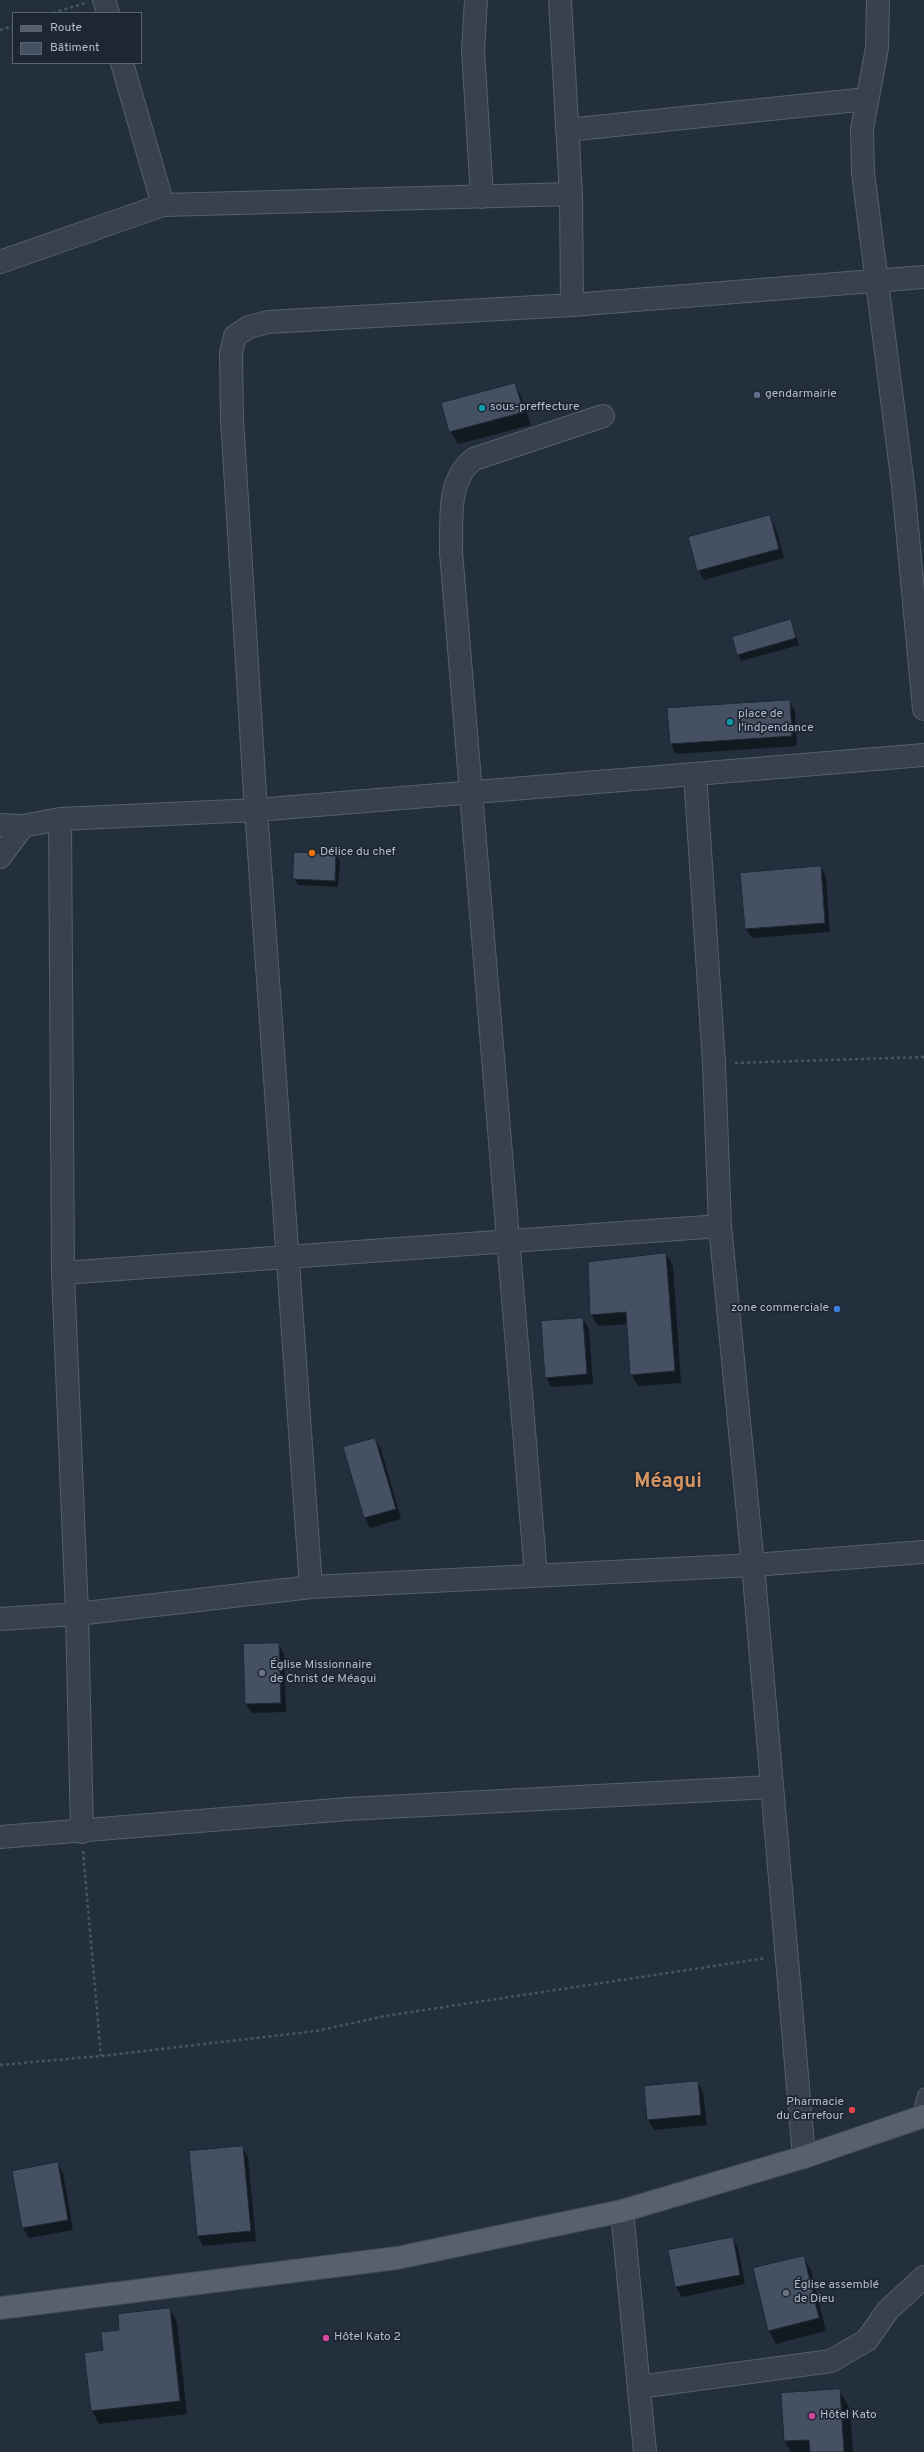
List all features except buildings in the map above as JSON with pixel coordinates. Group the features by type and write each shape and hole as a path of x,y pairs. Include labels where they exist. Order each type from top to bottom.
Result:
{"main road":[{"path":"0,2308 397,2258 622,2211 804,2157 921,2118"}],"street":[{"path":"476,0 473,50 482,197"},
{"path":"560,0 571,194 572,305"},
{"path":"878,0 877,48 862,129 863,173 916,536 924,709"},
{"path":"95,1 107,12"},
{"path":"122,64 162,205"},
{"path":"567,130 867,99"},
{"path":"0,262 162,205 571,194"},
{"path":"311,1587 289,1258 256,810 232,419 231,353 235,336 249,327 268,322 572,305 878,282 924,277"},
{"path":"536,1575 507,1241 451,552 452,497 458,478 464,467 474,459 603,416"},
{"path":"0,825 22,826 60,819 256,810 924,755"},
{"path":"695,774 714,1063 720,1226 753,1566 804,2157"},
{"path":"60,819 63,1273 77,1614 82,1832"},
{"path":"0,857 22,826"},
{"path":"63,1273 720,1226"},
{"path":"0,1619 77,1614 311,1587 536,1575 753,1566 924,1552"},
{"path":"0,1838 348,1809 771,1787"},
{"path":"622,2211 645,2452"},
{"path":"638,2387 831,2361 866,2340 888,2310 924,2277"}],"lane":[{"path":"921,2118 924,2094"}],"path":[{"path":"56,12 95,1"},
{"path":"0,30 12,26"},
{"path":"714,1063 924,1057"},
{"path":"82,1832 101,2056"},
{"path":"0,2065 101,2056 316,2030 385,2016 786,1955"}],"place":[{"name":"gendarmairie","path":"757,395"},
{"name":"sous-preffecture","path":"482,408"},
{"name":"place de l'indpendance","path":"730,722"},
{"name":"Délice du chef","path":"312,853"},
{"name":"zone commerciale","path":"837,1309"},
{"name":"Église Missionnaire de Christ de Méagui","path":"262,1673"},
{"name":"Pharmacie du Carrefour","path":"852,2110"},
{"name":"Église assemblé de Dieu","path":"786,2293"},
{"name":"Hôtel Kato 2","path":"326,2338"},
{"name":"Hôtel Kato","path":"812,2416"}],"district":[{"name":"Méagui","path":"668,1483"}]}
